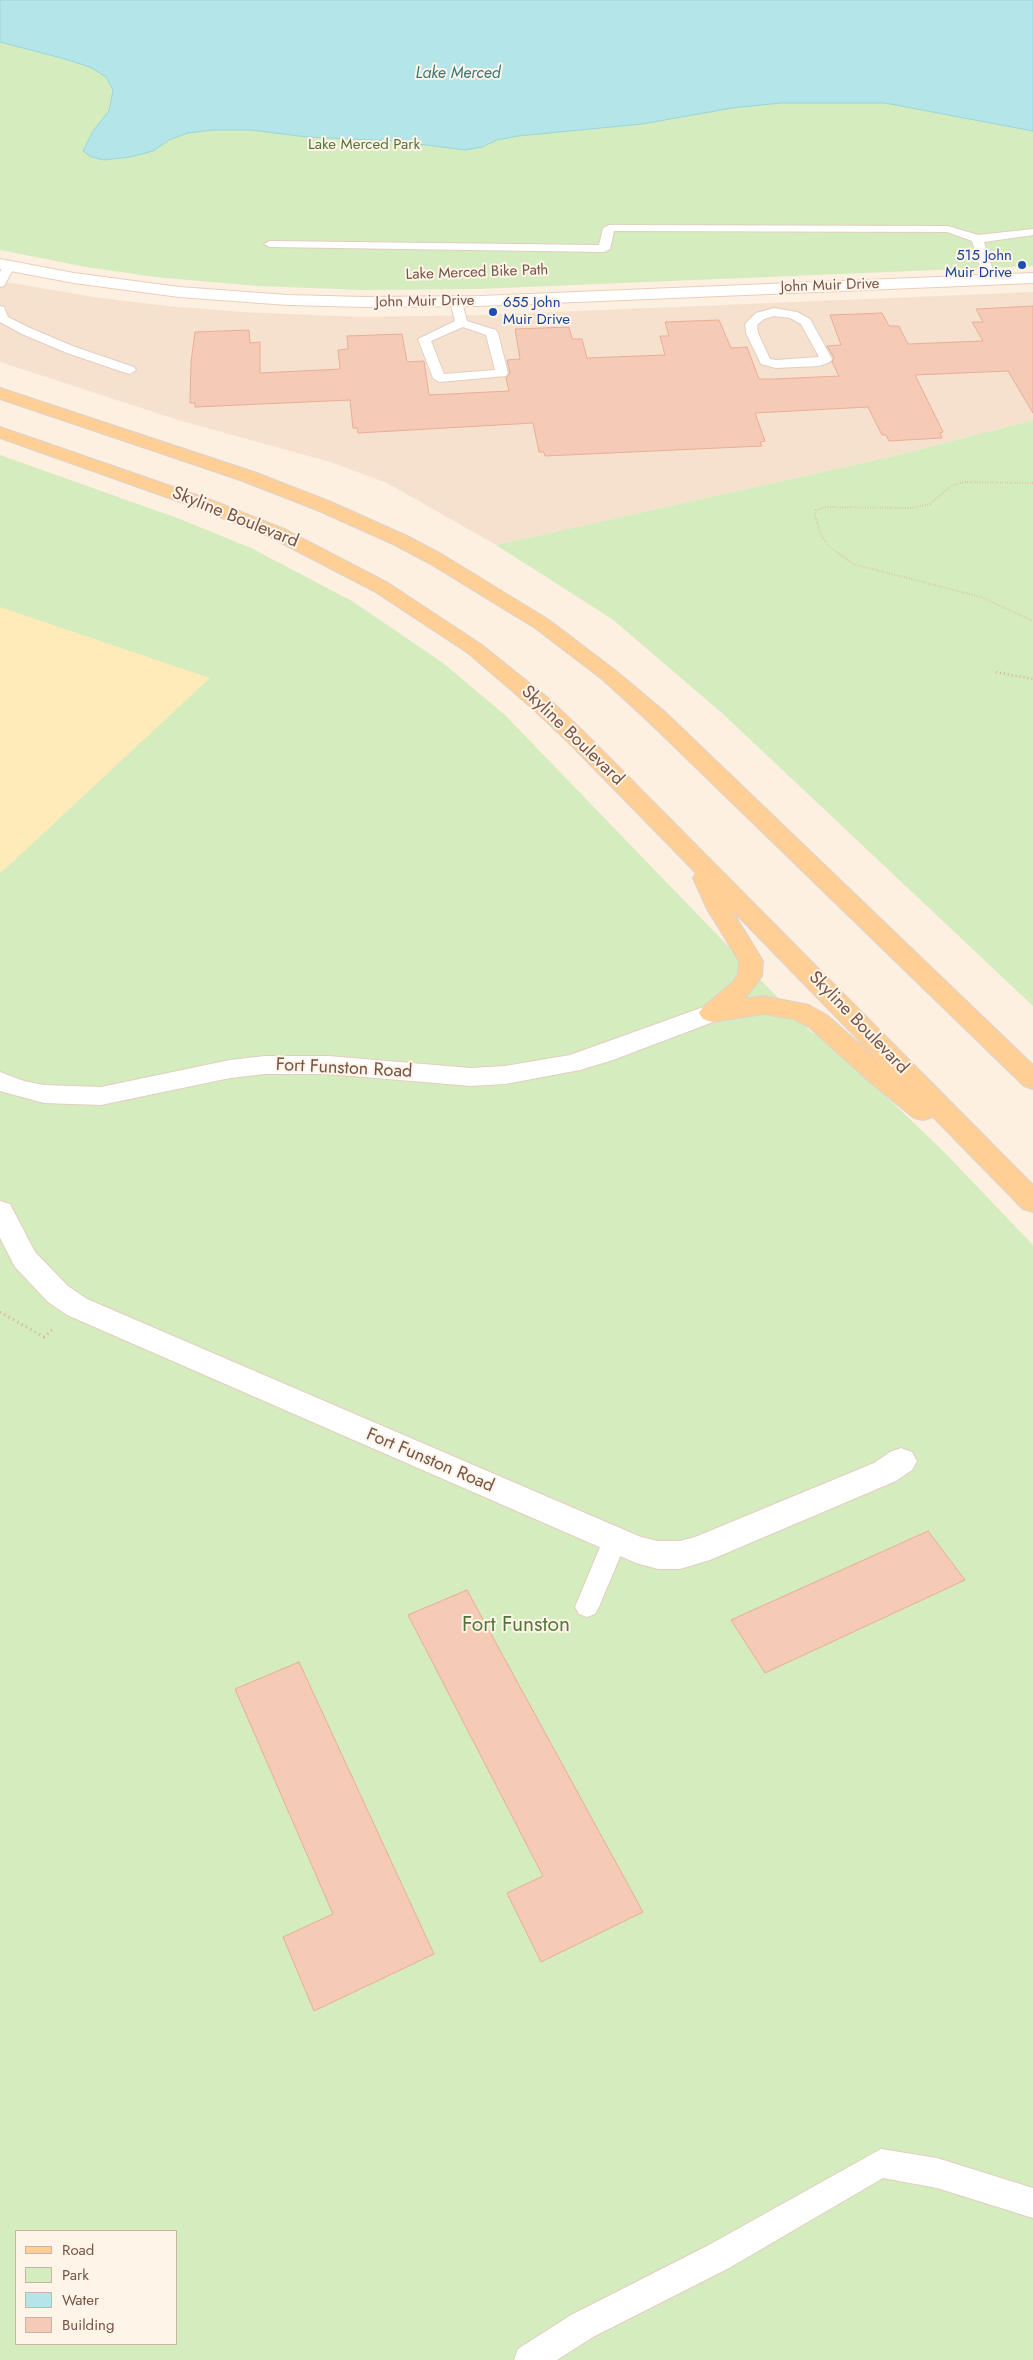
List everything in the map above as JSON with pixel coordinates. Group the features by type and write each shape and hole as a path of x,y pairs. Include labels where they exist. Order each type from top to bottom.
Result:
{"main road":[{"path":"0,393 247,476 324,506 400,540 436,559 542,624 609,675 664,724 1033,1080"},
{"name":"Skyline Boulevard","path":"0,432 241,518 348,568 413,606 475,650 540,703 1028,1197"},
{"path":"696,859 719,909 751,961 750,976 741,989 712,1013"},
{"path":"712,1013 763,1005 800,1011 819,1022 879,1076 1028,1197"}],"street":[{"name":"John Muir Drive","path":"4,265 108,284 214,295 325,302 456,302 1033,278"},
{"name":"Fort Funston Road","path":"0,1081 19,1089 44,1094 101,1096 222,1070 265,1065 328,1065 455,1076 505,1075 536,1071 596,1056 712,1013"},
{"name":"Fort Funston Road","path":"0,1211 25,1259 58,1294 77,1307 615,1540 658,1555 680,1555 699,1550 885,1472 901,1460"}],"lane":[{"path":"270,244 604,249 609,228 948,229 977,239 1033,232"},
{"path":"977,239 990,280"},
{"path":"0,283 4,265"},
{"path":"765,289 774,312"},
{"path":"456,302 462,323"},
{"path":"0,310 3,318 26,331 70,350 130,370"},
{"path":"774,312 794,315 806,322 826,359 819,362 776,364 765,361 752,333 751,324 760,316 774,312"},
{"path":"462,323 492,333 502,373 439,378 424,339 462,323"},
{"path":"586,1607 615,1540"},
{"path":"529,2360 582,2326 718,2257 882,2163 936,2173 1000,2191 1033,2203"}],"path":[{"path":"1033,483 964,482 951,486 930,504 912,508 824,507 816,510 815,516 822,537 830,548 853,564 981,597 1033,621"},
{"path":"996,672 1033,679"},
{"path":"0,1312 44,1337 77,1307"}],"shaded area":[{"path":"0,281 94,297 168,306 243,312 362,317 482,315 1033,292 1033,420 898,455 496,545 387,483 330,462 178,420 0,362"}],"green space":[{"name":"Lake Merced Park","path":"0,0 1033,0 1033,266 478,289 363,290 257,286 155,277 86,267 0,250"},
{"path":"1033,420 1033,1006 722,713 612,619 496,545 898,455"},
{"name":"Fort Funston","path":"0,455 180,519 251,548 352,601 443,663 505,715 811,1032 828,1040 944,1152 1033,1245 1033,2360 0,2360"}],"sand":[{"path":"0,607 210,678 2,872 0,872"}],"water":[{"name":"Lake Merced","path":"0,0 1033,0 1033,131 885,103 781,103 732,108 642,124 518,136 465,150 395,141 307,137 251,130 212,130 188,133 169,140 153,151 130,157 104,160 91,157 83,151 93,131 109,111 113,90 106,77 90,67 0,42"}],"building":[{"path":"1033,306 1033,413 1008,371 915,375 943,432 940,433 942,438 889,441 886,435 882,435 868,407 755,413 765,441 760,442 762,446 545,456 544,452 539,452 533,423 358,433 357,428 353,428 350,400 195,407 195,403 190,403 191,362 195,332 249,330 250,343 260,342 260,373 340,369 338,350 348,349 347,336 402,334 407,362 424,361 429,395 509,391 506,378 510,373 507,360 520,359 515,329 569,327 572,339 582,339 587,358 665,355 660,336 669,336 665,322 719,320 731,348 747,347 759,379 774,379 839,376 832,362 834,358 827,346 841,345 830,315 882,313 889,326 899,326 908,344 983,341 972,322 983,322 976,309"},
{"path":"928,1531 965,1580 765,1673 731,1620"},
{"path":"467,1590 643,1912 541,1962 507,1893 543,1876 408,1615"},
{"path":"299,1662 434,1954 314,2011 283,1937 333,1914 235,1689"}],"place":[{"name":"515 John Muir Drive","path":"1022,265"},
{"name":"655 John Muir Drive","path":"493,312"}]}
